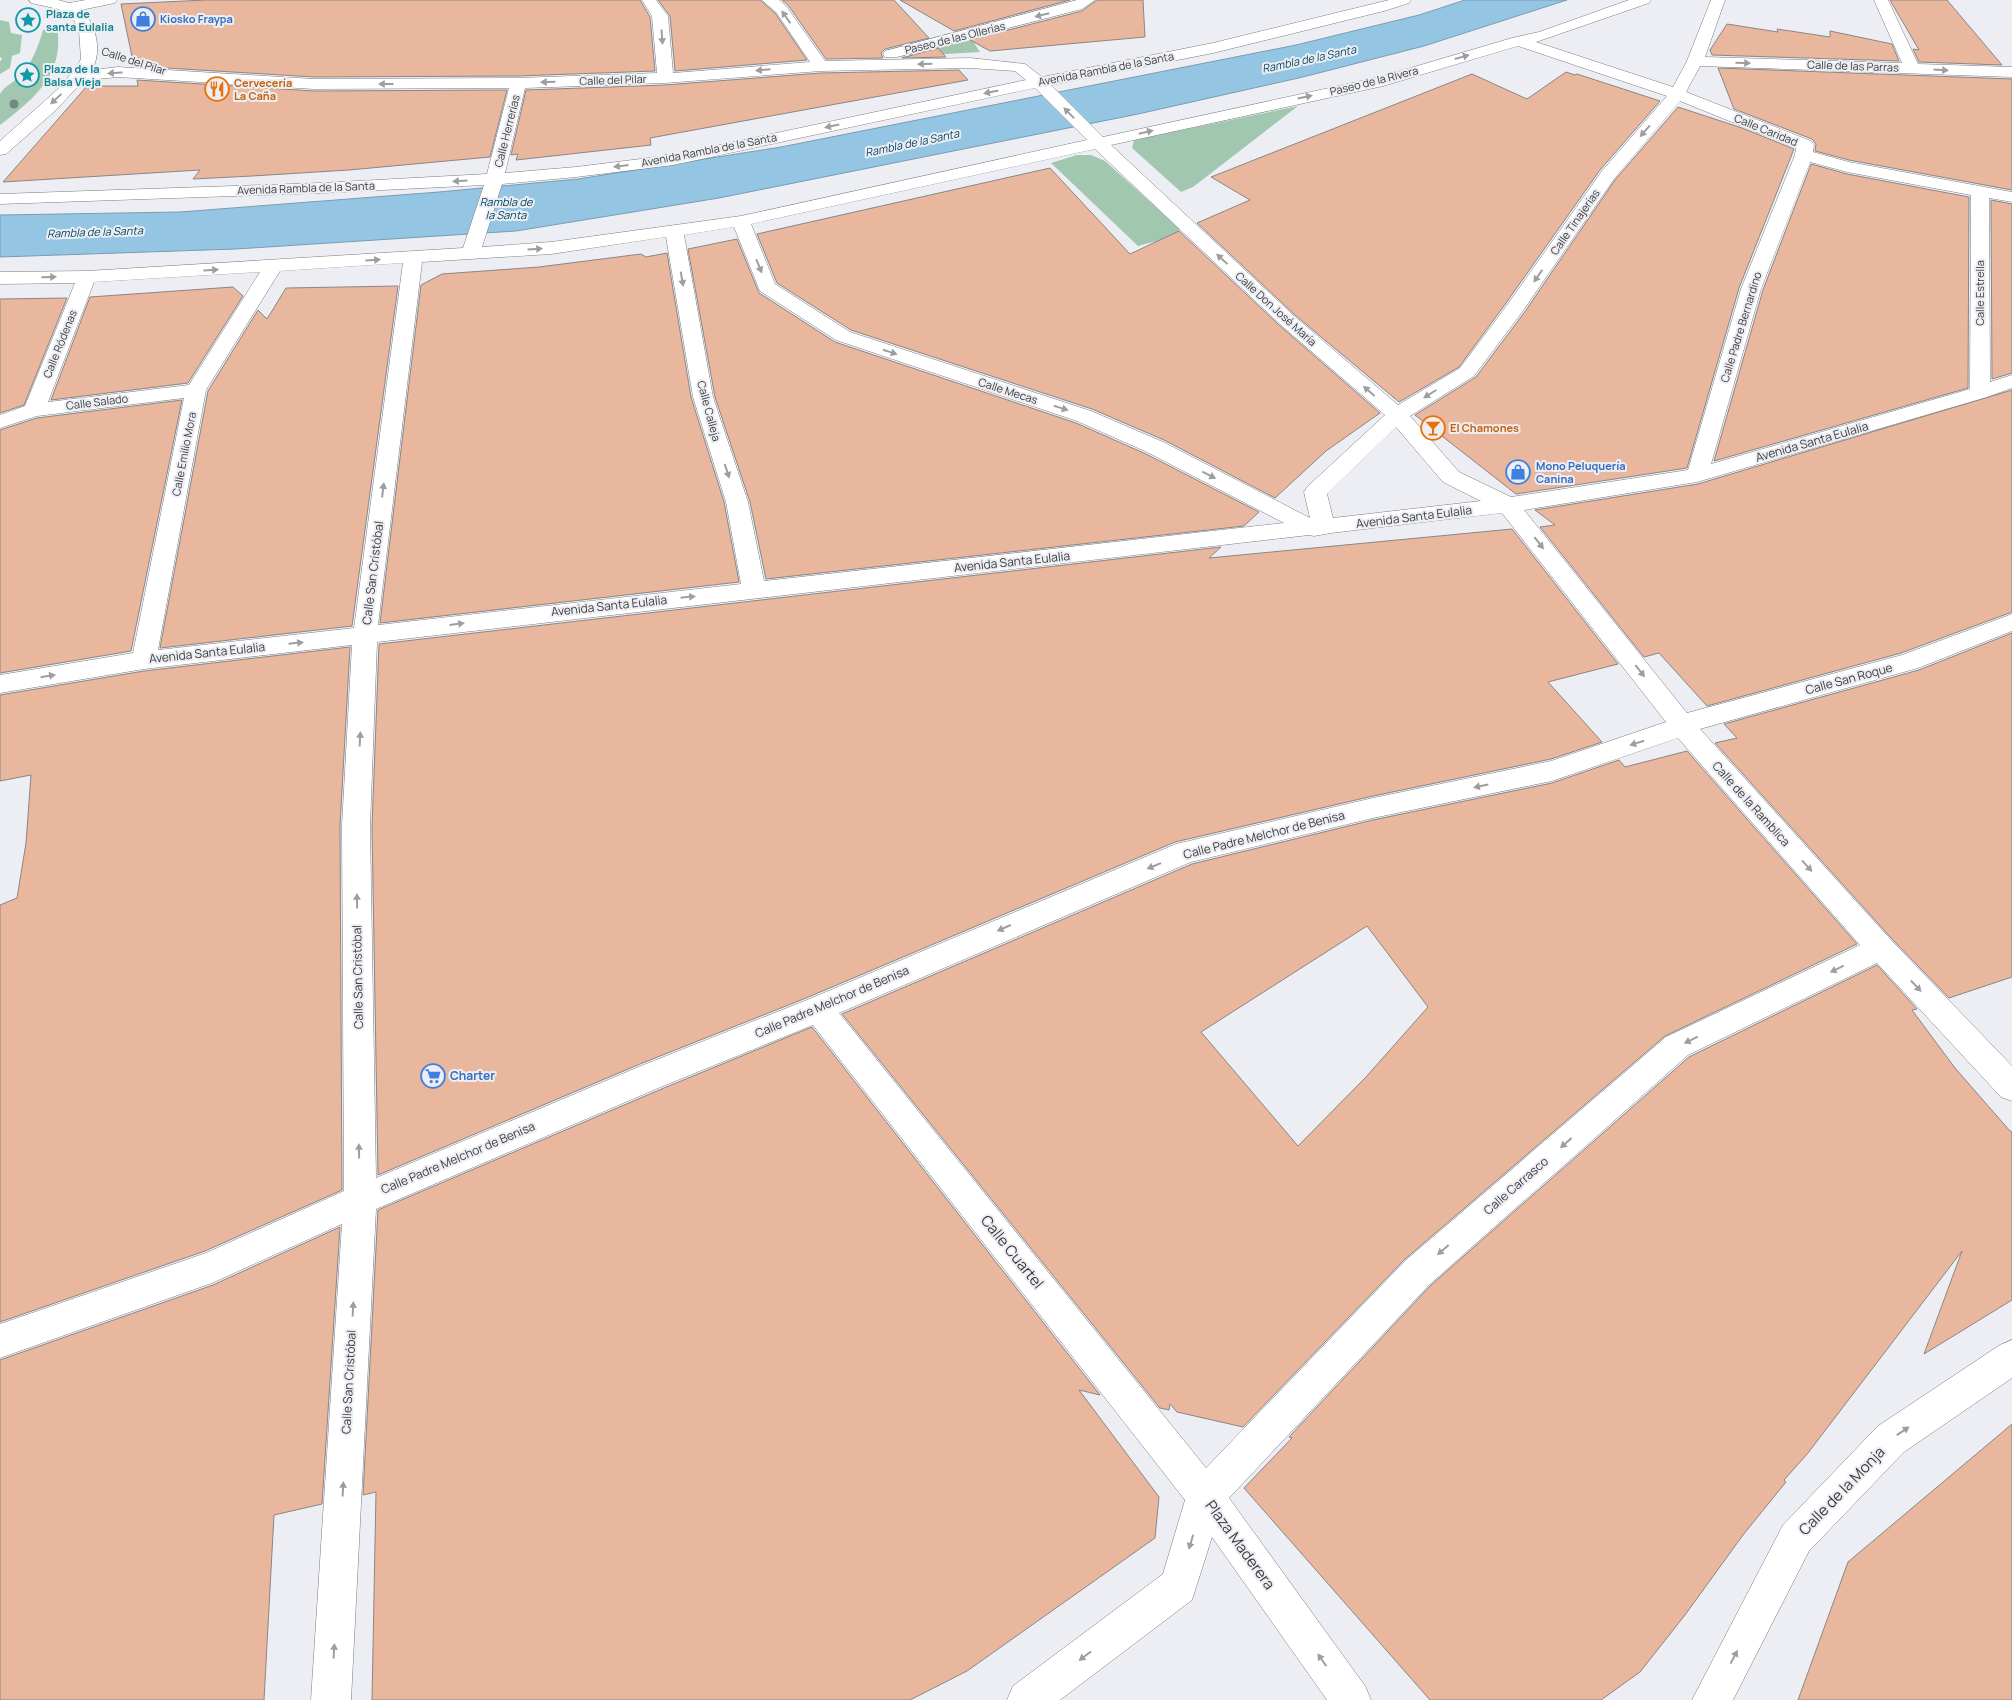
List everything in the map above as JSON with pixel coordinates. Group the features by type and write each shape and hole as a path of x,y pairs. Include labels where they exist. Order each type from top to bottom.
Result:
{"street":[{"path":"0,150 76,80 89,61 88,31 83,20 74,10 36,0"},
{"path":"68,8 110,0"},
{"path":"649,0 660,16 665,78"},
{"path":"768,0 781,9 821,66"},
{"name":"Paseo de las Ollerías","path":"821,66 862,63 1077,6 1088,0"},
{"name":"Avenida Rambla de la Santa","path":"0,199 320,188 495,179 576,172 673,160 1039,82 1213,48 1379,8 1404,0"},
{"name":"Paseo de la Rivera","path":"1099,143 1383,81 1518,41 1543,36 1596,15 1644,0"},
{"name":"Calle Tinajerías","path":"1319,528 1315,492 1397,415 1466,372 1516,308 1608,175 1677,94 1695,61 1718,0"},
{"path":"1882,0 1912,68"},
{"name":"Calle Caridad","path":"1518,41 1677,94 1804,145 1804,155 1848,167 2012,197"},
{"name":"Calle del Pilar","path":"88,45 109,54 181,76"},
{"name":"Calle de las Parras","path":"1695,61 2012,72"},
{"name":"Calle del Pilar","path":"76,80 94,74 118,72 314,84 518,83 665,78 821,66 970,63 1019,67 1039,82"},
{"name":"Calle Don José María","path":"1039,82 1099,143 1288,320 1397,415 1453,478"},
{"name":"Calle Herrerías","path":"471,253 495,179 518,83"},
{"path":"0,278 87,277 550,248 741,221 1099,143"},
{"name":"Calle Padre Bernardino","path":"1697,475 1751,289 1804,155"},
{"name":"Calle Estrella","path":"1980,192 1980,393"},
{"name":"Calle Mecas","path":"741,221 768,287 843,336 1084,416 1155,447 1319,528"},
{"name":"Calle Calleja","path":"674,231 704,397 737,502 754,589"},
{"name":"Calle San Cristóbal","path":"331,1700 360,1200 356,826 365,636 412,257"},
{"name":"Calle Emilio Mora","path":"144,660 196,390 272,266"},
{"name":"Calle Ródenas","path":"34,410 87,277"},
{"name":"Avenida Santa Eulalia","path":"0,684 144,660 365,636 754,589 1319,528 1508,505 1697,475 1980,393 2012,381"},
{"name":"Calle Salado","path":"0,422 34,410 196,390"},
{"path":"1453,478 1508,505"},
{"path":"1420,516 1446,510 1454,504 1459,496 1460,488 1453,478"},
{"name":"Calle de la Ramblica","path":"1508,505 1702,750 1881,948 2012,1087"},
{"name":"Calle San Roque","path":"1682,724 1909,662 2012,622"},
{"name":"Calle Padre Melchor de Benisa","path":"0,1341 212,1267 360,1200 652,1076 818,1009 1036,914 1186,852 1373,808 1552,771 1671,731 1682,724"},
{"name":"Calle Carrasco","path":"1205,1496 1417,1272 1677,1046 1881,948"},
{"name":"Calle Cuartel","path":"818,1009 1205,1496"},
{"name":"Calle de la Monja","path":"1712,1700 1796,1538 1891,1439 2012,1357"},
{"name":"Plaza Maderera","path":"1027,1700 1178,1586 1205,1496"},
{"name":"Plaza Maderera","path":"1205,1496 1351,1700"}],"green space":[{"path":"0,20 9,22 11,33 22,35 20,53 12,56 10,68 0,74 2,58 0,57"},
{"path":"57,27 58,44 51,72 35,95 0,125 0,94 27,68 40,41 43,30"},
{"path":"972,40 980,52 896,57 896,55"},
{"path":"1298,106 1193,187 1181,192 1132,148 1134,140"},
{"path":"1077,155 1091,155 1105,161 1180,229 1176,236 1138,246 1051,163"}],"water":[{"name":"Rambla de la Santa","path":"1465,0 1567,0 1424,46 1303,77 1138,114 719,198 516,231 236,249 0,257 0,215 180,212 578,179 781,147 1296,45 1419,15"}],"building":[{"path":"206,0 640,0 650,17 655,71 518,76 314,77 134,66 121,4"},
{"path":"658,0 760,0 775,13 807,60 675,71 670,16"},
{"path":"782,0 894,0 929,38 885,49 881,53 883,58 826,59 788,5"},
{"path":"900,0 1070,0 954,31"},
{"path":"1097,0 1143,0 1145,37 990,51 970,40 1082,11"},
{"path":"1890,0 1947,0 2002,65 1919,62 1913,49 1919,50"},
{"path":"1727,24 1778,32 1777,29 1830,37 1830,31 1892,44 1899,61 1712,55 1710,50"},
{"path":"938,48 946,57 902,58"},
{"path":"1718,68 2012,79 2012,190 1849,160 1815,151 1816,144 1812,139 1734,109"},
{"path":"959,70 968,80 650,138 651,145 516,160 518,154 511,155 526,90 665,85 821,73"},
{"path":"1566,72 1660,101 1600,170 1459,367 1399,402 1295,315 1197,223 1250,200 1211,177 1472,74 1527,99"},
{"path":"137,80 314,91 507,90 490,157 349,170 252,176 193,179 200,170 3,182 87,86 138,86"},
{"path":"1678,107 1742,128 1794,149 1739,288 1687,468 1516,494 1415,415 1476,377 1524,313 1615,180"},
{"path":"1811,164 1847,174 1969,197 1968,388 1714,461 1763,290"},
{"path":"1050,168 1130,254 1179,231 1279,325 1380,413 1326,451 1275,498 1164,440 1092,409 851,330 777,283 757,234"},
{"path":"1991,200 2012,204 2012,373 1992,379"},
{"path":"737,239 759,293 835,342 1076,423 1146,454 1259,512 1244,526 766,579 750,502 715,397 688,249"},
{"path":"667,253 691,397 724,502 739,582 380,623 421,285 442,274 539,267 641,254 646,257"},
{"path":"398,286 352,626 160,648 208,391 258,310 267,319 286,288"},
{"path":"233,287 243,296 188,383 51,400 90,297"},
{"path":"67,298 24,405 0,413 0,299"},
{"path":"2012,390 2012,612 1901,653 1707,706 1659,653 1644,657 1540,527 1555,525 1535,510 1698,484"},
{"path":"182,400 131,651 0,673 0,430 37,418"},
{"path":"1512,529 1618,664 1548,682 1602,742 1551,759 1373,796 1175,842 806,998 640,1064 378,1175 372,826 379,644 1221,547 1209,558"},
{"path":"2012,633 2012,977 1949,998 1892,939 1715,743 1737,738 1724,724 1919,670"},
{"path":"350,647 340,826 342,1190 205,1251 0,1322 0,905 17,898 26,843 31,775 0,781 0,695 144,671"},
{"path":"1687,751 1857,944 1665,1036 1404,1260 1243,1427 1177,1412 1170,1404 1169,1410 1160,1408 842,1014 1192,864 1373,820 1552,783 1619,760 1625,767","holes":["1367,926 1428,1007 1366,1077 1298,1146 1201,1032"]},
{"path":"1877,965 1917,1009 1912,1010 1955,1068 2012,1132 2012,1300 1924,1354 1962,1251 1808,1453 1784,1480 1786,1482 1743,1535 1685,1615 1640,1672 1601,1700 1430,1700 1244,1488 1430,1286 1689,1057"},
{"path":"812,1027 1100,1395 1079,1390 1159,1497 1155,1538 967,1671 910,1700 372,1700 376,1492 363,1495 378,1210"},
{"path":"340,1227 322,1504 274,1515 264,1700 0,1700 0,1360 213,1285"},
{"path":"2012,1424 2012,1700 1798,1700 1848,1562"}],"place":[{"name":"Kiosko Fraypa","path":"143,19"},
{"name":"Plaza de santa Eulalia","path":"28,20"},
{"name":"Plaza de la Balsa Vieja","path":"27,75"},
{"name":"Cervecería La Caña","path":"217,89"},
{"name":"El Chamones","path":"1433,428"},
{"name":"Mono Peluquería Canina","path":"1518,472"},
{"name":"Charter","path":"433,1076"}]}
